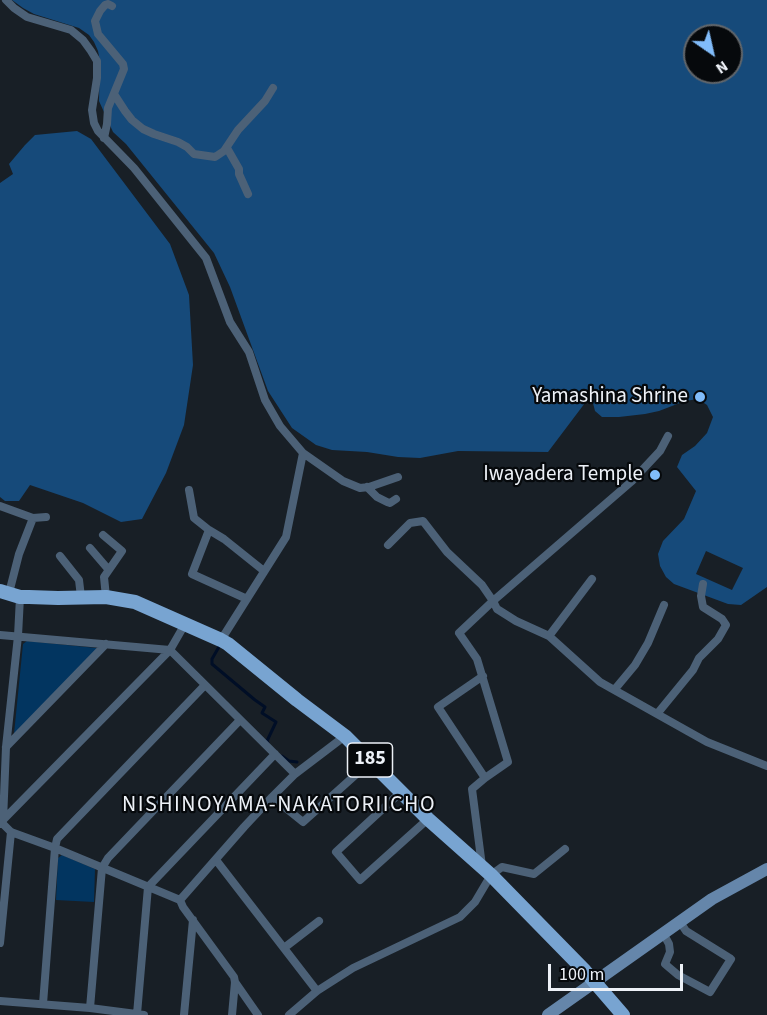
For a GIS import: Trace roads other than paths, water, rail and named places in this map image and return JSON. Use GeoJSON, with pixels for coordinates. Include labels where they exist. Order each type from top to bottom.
{"type":"FeatureCollection","features":[{"type":"Feature","properties":{"kind":"main road","name":"185"},"geometry":{"type":"LineString","coordinates":[[10,593],[44,598],[106,597],[135,602],[221,640],[345,736],[428,819],[486,871],[569,955],[623,1015]]}},
{"type":"Feature","properties":{"kind":"main road"},"geometry":{"type":"LineString","coordinates":[[548,1015],[712,899],[767,869]]}},
{"type":"Feature","properties":{"kind":"street"},"geometry":{"type":"LineString","coordinates":[[6,0],[27,17],[70,30],[83,40],[97,61],[92,110],[98,131],[134,168],[206,258],[230,322],[249,352],[265,400],[280,426],[303,453],[343,481],[360,488],[398,477]]}},
{"type":"Feature","properties":{"kind":"street"},"geometry":{"type":"LineString","coordinates":[[104,138],[108,124],[108,108],[124,69],[123,64],[99,34],[95,24],[105,5],[112,6]]}},
{"type":"Feature","properties":{"kind":"street"},"geometry":{"type":"LineString","coordinates":[[114,94],[132,120],[143,129],[178,141],[194,154],[215,157],[227,148],[238,130],[265,101],[273,88]]}},
{"type":"Feature","properties":{"kind":"street"},"geometry":{"type":"LineString","coordinates":[[227,148],[239,169],[248,194]]}},
{"type":"Feature","properties":{"kind":"street"},"geometry":{"type":"LineString","coordinates":[[289,1015],[317,990],[353,968],[460,917],[476,902],[486,871],[472,789],[508,762],[477,659],[459,633],[632,481],[660,451],[668,436]]}},
{"type":"Feature","properties":{"kind":"street"},"geometry":{"type":"LineString","coordinates":[[221,640],[285,537],[303,453]]}},
{"type":"Feature","properties":{"kind":"street"},"geometry":{"type":"LineString","coordinates":[[367,487],[377,497],[387,502],[390,503],[396,499]]}},
{"type":"Feature","properties":{"kind":"street"},"geometry":{"type":"LineString","coordinates":[[189,490],[194,518],[264,571]]}},
{"type":"Feature","properties":{"kind":"street"},"geometry":{"type":"LineString","coordinates":[[0,506],[33,518],[46,517]]}},
{"type":"Feature","properties":{"kind":"street"},"geometry":{"type":"LineString","coordinates":[[33,518],[19,554],[10,593],[18,636],[6,747],[2,823],[11,832],[180,900],[234,976],[232,1015]]}},
{"type":"Feature","properties":{"kind":"street"},"geometry":{"type":"LineString","coordinates":[[388,545],[410,523],[423,521],[447,552],[482,585],[496,609],[549,636],[600,682],[707,742],[767,766]]}},
{"type":"Feature","properties":{"kind":"street"},"geometry":{"type":"LineString","coordinates":[[209,530],[192,574],[247,600]]}},
{"type":"Feature","properties":{"kind":"street"},"geometry":{"type":"LineString","coordinates":[[103,535],[122,551],[104,577],[106,597]]}},
{"type":"Feature","properties":{"kind":"street"},"geometry":{"type":"LineString","coordinates":[[90,548],[108,569]]}},
{"type":"Feature","properties":{"kind":"street"},"geometry":{"type":"LineString","coordinates":[[60,556],[79,580],[81,597]]}},
{"type":"Feature","properties":{"kind":"street"},"geometry":{"type":"LineString","coordinates":[[549,636],[592,579]]}},
{"type":"Feature","properties":{"kind":"street"},"geometry":{"type":"LineString","coordinates":[[657,714],[726,625],[722,619],[703,607],[701,597],[703,584]]}},
{"type":"Feature","properties":{"kind":"street"},"geometry":{"type":"LineString","coordinates":[[615,689],[635,665],[648,643],[664,605]]}},
{"type":"Feature","properties":{"kind":"street"},"geometry":{"type":"LineString","coordinates":[[2,823],[170,650],[184,624]]}},
{"type":"Feature","properties":{"kind":"street"},"geometry":{"type":"LineString","coordinates":[[0,635],[170,650],[295,774]]}},
{"type":"Feature","properties":{"kind":"street"},"geometry":{"type":"LineString","coordinates":[[6,747],[106,644]]}},
{"type":"Feature","properties":{"kind":"street"},"geometry":{"type":"LineString","coordinates":[[483,676],[438,707],[485,778]]}},
{"type":"Feature","properties":{"kind":"street"},"geometry":{"type":"LineString","coordinates":[[43,1004],[57,839],[204,685]]}},
{"type":"Feature","properties":{"kind":"street"},"geometry":{"type":"LineString","coordinates":[[90,1008],[102,868],[108,858],[240,720]]}},
{"type":"Feature","properties":{"kind":"street"},"geometry":{"type":"LineString","coordinates":[[180,900],[295,774],[345,736]]}},
{"type":"Feature","properties":{"kind":"street"},"geometry":{"type":"LineString","coordinates":[[0,1001],[141,1014],[148,887],[275,754]]}},
{"type":"Feature","properties":{"kind":"street"},"geometry":{"type":"LineString","coordinates":[[272,797],[303,822],[371,761]]}},
{"type":"Feature","properties":{"kind":"street"},"geometry":{"type":"LineString","coordinates":[[401,792],[336,852],[360,880],[428,819]]}},
{"type":"Feature","properties":{"kind":"street"},"geometry":{"type":"LineString","coordinates":[[0,942],[4,869],[11,832]]}},
{"type":"Feature","properties":{"kind":"street"},"geometry":{"type":"LineString","coordinates":[[486,871],[502,867],[534,874],[565,849]]}},
{"type":"Feature","properties":{"kind":"street"},"geometry":{"type":"LineString","coordinates":[[216,860],[317,990]]}},
{"type":"Feature","properties":{"kind":"street"},"geometry":{"type":"LineString","coordinates":[[184,1015],[193,920]]}},
{"type":"Feature","properties":{"kind":"street"},"geometry":{"type":"LineString","coordinates":[[284,948],[319,921]]}},
{"type":"Feature","properties":{"kind":"street"},"geometry":{"type":"LineString","coordinates":[[663,933],[669,944],[670,952],[665,964],[678,975],[711,992],[731,959],[686,931],[680,922]]}},
{"type":"Feature","properties":{"kind":"street"},"geometry":{"type":"LineString","coordinates":[[235,982],[258,1015]]}},
{"type":"Feature","properties":{"kind":"waterway"},"geometry":{"type":"LineString","coordinates":[[220,645],[212,659],[212,664],[265,707],[262,713],[276,722],[268,743]]}},
{"type":"Feature","properties":{"kind":"waterway"},"geometry":{"type":"LineString","coordinates":[[282,756],[289,761],[297,762]]}},
{"type":"Feature","properties":{"kind":"place","name":"Yamashina Shrine"},"geometry":{"type":"Point","coordinates":[700,397]}},
{"type":"Feature","properties":{"kind":"place","name":"Iwayadera Temple"},"geometry":{"type":"Point","coordinates":[655,475]}},
{"type":"Feature","properties":{"kind":"district","name":"NISHINOYAMA-NAKATORIICHO"},"geometry":{"type":"Point","coordinates":[279,806]}}]}
